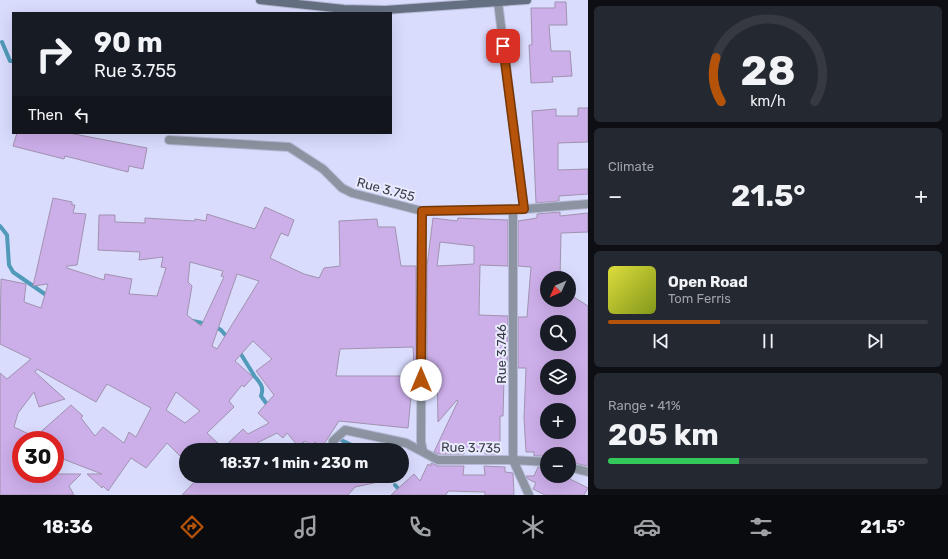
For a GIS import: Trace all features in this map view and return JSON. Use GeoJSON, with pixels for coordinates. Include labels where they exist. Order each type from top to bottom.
{"type":"FeatureCollection","features":[{"type":"Feature","properties":{"kind":"street"},"geometry":{"type":"LineString","coordinates":[[260,0],[344,9],[385,10],[527,0]]}},
{"type":"Feature","properties":{"kind":"street"},"geometry":{"type":"LineString","coordinates":[[498,2],[524,209]]}},
{"type":"Feature","properties":{"kind":"street","name":"Rue 3.755"},"geometry":{"type":"LineString","coordinates":[[169,140],[289,147],[323,169],[342,188],[352,193],[422,211],[513,210],[588,204]]}},
{"type":"Feature","properties":{"kind":"street","name":"Rue 3.746"},"geometry":{"type":"LineString","coordinates":[[513,210],[513,460],[529,495]]}},
{"type":"Feature","properties":{"kind":"street"},"geometry":{"type":"LineString","coordinates":[[422,211],[421,442],[423,451]]}},
{"type":"Feature","properties":{"kind":"street","name":"Rue 3.735"},"geometry":{"type":"LineString","coordinates":[[333,441],[345,430],[406,443],[438,460],[540,462]]}},
{"type":"Feature","properties":{"kind":"street"},"geometry":{"type":"LineString","coordinates":[[576,469],[588,472]]}},
{"type":"Feature","properties":{"kind":"building"},"geometry":{"type":"Polygon","coordinates":[[[555,2],[566,2],[567,25],[549,25],[551,51],[570,51],[572,76],[552,77],[553,82],[531,83],[529,45],[532,45],[531,8],[555,8],[555,2]]]}},
{"type":"Feature","properties":{"kind":"building"},"geometry":{"type":"Polygon","coordinates":[[[578,108],[588,108],[588,142],[558,143],[558,170],[588,169],[588,194],[559,196],[559,201],[536,203],[532,111],[556,109],[556,116],[578,116],[578,108]]]}},
{"type":"Feature","properties":{"kind":"building"},"geometry":{"type":"Polygon","coordinates":[[[17,134],[74,134],[147,148],[143,169],[129,166],[128,172],[65,156],[64,159],[13,146],[17,134]]]}},
{"type":"Feature","properties":{"kind":"building"},"geometry":{"type":"Polygon","coordinates":[[[53,198],[72,202],[72,205],[75,205],[73,213],[86,214],[77,265],[67,266],[67,268],[104,280],[105,274],[132,279],[129,294],[157,296],[166,268],[161,267],[163,257],[139,260],[140,252],[98,250],[99,215],[115,215],[115,222],[145,223],[145,218],[195,221],[195,219],[206,221],[207,214],[255,229],[265,207],[294,220],[288,236],[281,233],[270,258],[304,274],[319,278],[324,268],[340,266],[339,221],[377,219],[378,227],[395,227],[401,266],[416,266],[416,365],[414,365],[413,347],[340,349],[336,376],[416,376],[416,397],[411,397],[408,428],[339,421],[325,443],[308,443],[305,441],[302,443],[295,443],[287,433],[283,438],[277,433],[257,443],[228,443],[243,429],[248,434],[269,423],[258,413],[274,395],[256,371],[272,359],[253,341],[235,361],[253,377],[244,387],[242,385],[229,401],[234,407],[207,433],[218,443],[179,443],[179,455],[167,443],[146,468],[131,458],[108,491],[103,486],[102,488],[87,474],[102,474],[64,459],[64,431],[42,431],[71,405],[83,416],[81,418],[95,436],[103,427],[124,443],[129,432],[136,437],[151,408],[107,384],[96,402],[37,369],[35,372],[65,399],[39,407],[34,392],[18,413],[14,427],[22,431],[12,431],[12,483],[64,483],[64,474],[81,474],[69,486],[74,495],[0,495],[0,373],[7,379],[31,359],[0,344],[1,279],[26,284],[24,302],[41,308],[48,284],[33,286],[53,198]],[[190,262],[188,282],[192,286],[187,315],[201,326],[224,277],[221,276],[223,271],[190,262]],[[237,274],[212,346],[217,349],[259,281],[237,274]],[[176,392],[166,410],[185,423],[200,411],[176,392]]]}},
{"type":"Feature","properties":{"kind":"building"},"geometry":{"type":"Polygon","coordinates":[[[560,212],[560,216],[588,213],[588,232],[561,233],[560,271],[540,271],[540,307],[576,307],[576,298],[588,306],[588,466],[576,463],[576,447],[540,447],[540,456],[534,456],[534,452],[526,452],[524,418],[526,368],[518,368],[518,317],[527,317],[531,267],[518,266],[518,221],[537,218],[537,214],[560,212]]]}},
{"type":"Feature","properties":{"kind":"building"},"geometry":{"type":"Polygon","coordinates":[[[433,218],[457,221],[458,218],[508,220],[508,266],[480,265],[479,315],[508,316],[508,368],[506,379],[504,379],[503,416],[500,416],[500,448],[497,448],[497,454],[485,454],[485,450],[464,450],[464,454],[439,454],[434,452],[458,401],[457,400],[438,422],[437,365],[427,365],[427,266],[433,218]],[[440,242],[437,266],[474,264],[474,246],[440,242]]]}},
{"type":"Feature","properties":{"kind":"building"},"geometry":{"type":"Polygon","coordinates":[[[431,463],[438,466],[464,466],[463,475],[485,475],[484,466],[505,467],[505,472],[513,473],[514,495],[485,495],[485,492],[448,491],[446,495],[391,495],[404,483],[409,483],[409,479],[414,474],[420,481],[428,464],[431,466],[431,463]]]}},
{"type":"Feature","properties":{"kind":"building"},"geometry":{"type":"Polygon","coordinates":[[[538,467],[540,467],[540,483],[576,482],[588,488],[584,495],[545,495],[533,489],[536,483],[528,479],[526,476],[534,476],[538,467]]]}},
{"type":"Feature","properties":{"kind":"building"},"geometry":{"type":"Polygon","coordinates":[[[193,483],[373,483],[355,487],[348,495],[182,495],[193,483]]]}},
{"type":"Feature","properties":{"kind":"waterway"},"geometry":{"type":"LineString","coordinates":[[2,42],[10,61],[12,61]]}},
{"type":"Feature","properties":{"kind":"waterway"},"geometry":{"type":"LineString","coordinates":[[0,226],[7,235],[9,265],[13,272],[49,297]]}},
{"type":"Feature","properties":{"kind":"waterway"},"geometry":{"type":"LineString","coordinates":[[193,321],[207,324]]}},
{"type":"Feature","properties":{"kind":"waterway"},"geometry":{"type":"LineString","coordinates":[[214,326],[221,330],[228,338]]}},
{"type":"Feature","properties":{"kind":"waterway"},"geometry":{"type":"LineString","coordinates":[[239,351],[255,377]]}},
{"type":"Feature","properties":{"kind":"waterway"},"geometry":{"type":"LineString","coordinates":[[256,378],[262,386],[261,396],[269,407]]}},
{"type":"Feature","properties":{"kind":"waterway"},"geometry":{"type":"LineString","coordinates":[[331,443],[339,439],[347,443]]}},
{"type":"Feature","properties":{"kind":"waterway"},"geometry":{"type":"LineString","coordinates":[[395,485],[404,495]]}},
{"type":"Feature","properties":{"kind":"route"},"geometry":{"type":"LineString","coordinates":[[421,380],[422,211],[524,209],[503,46]]}}]}
